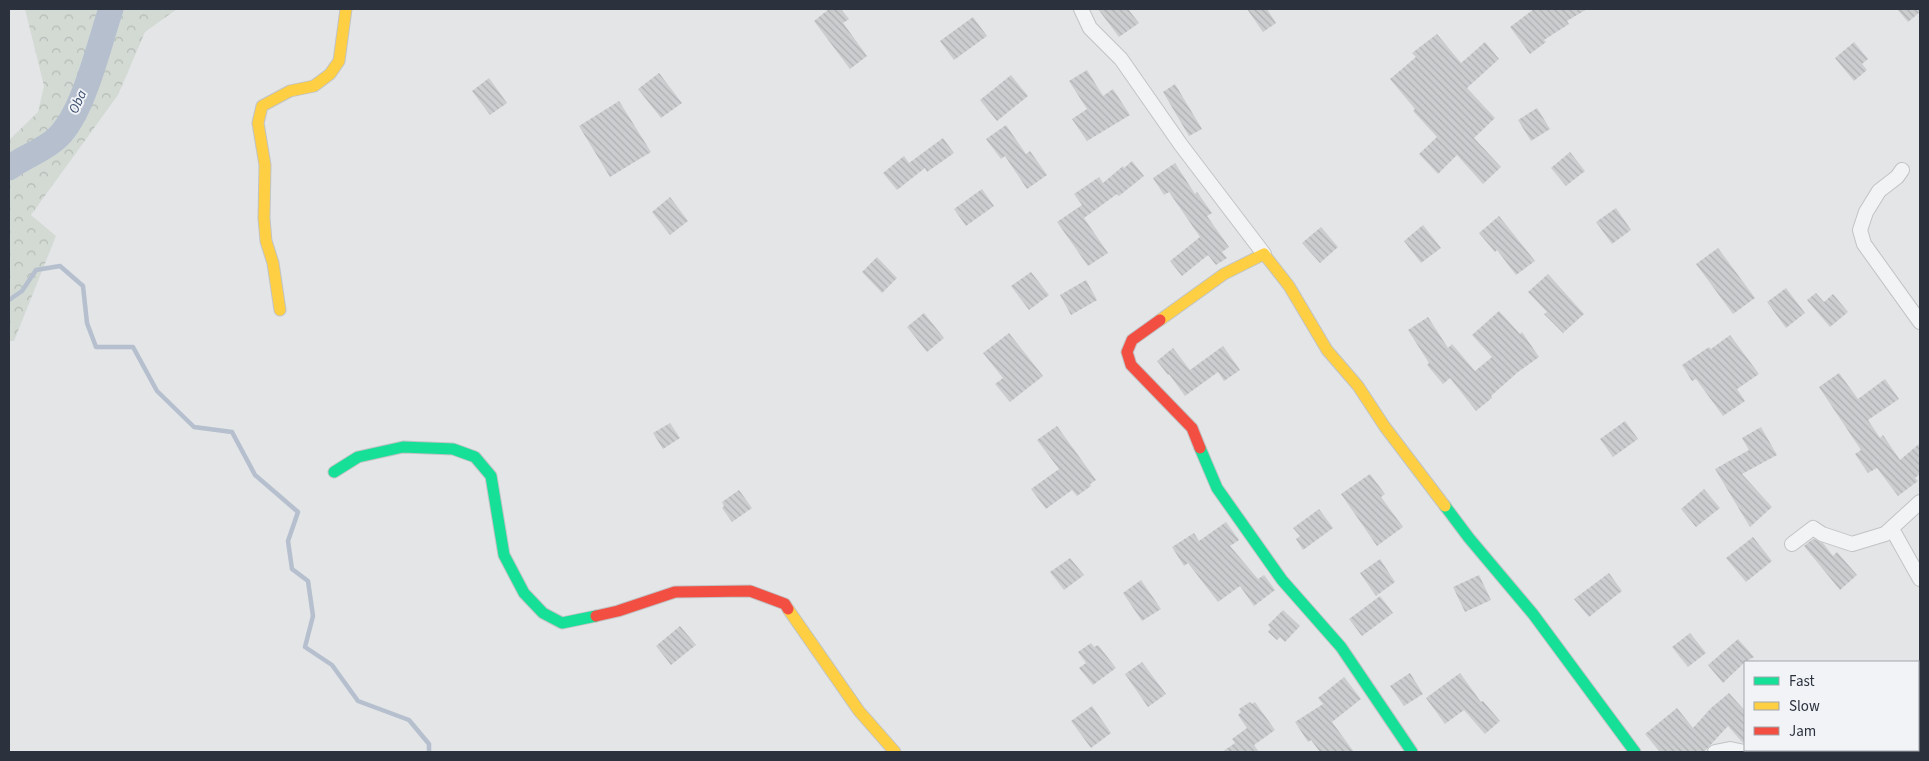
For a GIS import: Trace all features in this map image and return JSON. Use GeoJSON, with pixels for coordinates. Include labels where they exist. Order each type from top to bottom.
{"type":"FeatureCollection","features":[{"type":"Feature","properties":{"kind":"street"},"geometry":{"type":"LineString","coordinates":[[280,310],[273,263],[266,241],[264,218],[265,165],[258,124],[262,106],[290,92],[314,86],[330,74],[339,60],[346,9]]}},
{"type":"Feature","properties":{"kind":"street"},"geometry":{"type":"LineString","coordinates":[[1081,9],[1090,28],[1120,59],[1181,145],[1290,286],[1327,350],[1358,386],[1385,427],[1469,538],[1562,652],[1635,752]]}},
{"type":"Feature","properties":{"kind":"street"},"geometry":{"type":"LineString","coordinates":[[1902,170],[1897,177],[1879,191],[1866,212],[1860,230],[1864,244],[1920,322]]}},
{"type":"Feature","properties":{"kind":"street"},"geometry":{"type":"LineString","coordinates":[[1264,254],[1224,274],[1205,287],[1132,340],[1127,352],[1131,365],[1192,428],[1217,488],[1282,580],[1341,647],[1412,752]]}},
{"type":"Feature","properties":{"kind":"street"},"geometry":{"type":"LineString","coordinates":[[334,472],[358,457],[402,447],[453,449],[475,457],[491,476],[504,555],[524,592],[543,613],[562,623],[618,611],[674,592],[750,591],[786,604],[813,647],[859,711],[895,752]]}},
{"type":"Feature","properties":{"kind":"street"},"geometry":{"type":"LineString","coordinates":[[1792,544],[1813,528],[1822,534],[1852,544],[1885,534],[1920,502]]}},
{"type":"Feature","properties":{"kind":"street"},"geometry":{"type":"LineString","coordinates":[[1892,529],[1920,579]]}},
{"type":"Feature","properties":{"kind":"street"},"geometry":{"type":"LineString","coordinates":[[1715,752],[1730,749],[1745,752]]}},
{"type":"Feature","properties":{"kind":"green space"},"geometry":{"type":"Polygon","coordinates":[[[25,9],[177,9],[145,32],[118,95],[31,215],[56,236],[14,341],[9,341],[9,140],[38,112],[44,86],[25,9]]]}},
{"type":"Feature","properties":{"kind":"building"},"geometry":{"type":"Polygon","coordinates":[[[829,9],[841,9],[849,19],[843,23],[867,56],[850,69],[814,21],[829,9]]]}},
{"type":"Feature","properties":{"kind":"building"},"geometry":{"type":"Polygon","coordinates":[[[1098,9],[1128,9],[1139,23],[1119,37],[1098,9]]]}},
{"type":"Feature","properties":{"kind":"building"},"geometry":{"type":"Polygon","coordinates":[[[1247,9],[1267,9],[1276,23],[1263,32],[1247,9]]]}},
{"type":"Feature","properties":{"kind":"building"},"geometry":{"type":"Polygon","coordinates":[[[1534,9],[1587,9],[1567,21],[1569,24],[1544,40],[1546,42],[1530,54],[1510,27],[1534,9]]]}},
{"type":"Feature","properties":{"kind":"building"},"geometry":{"type":"Polygon","coordinates":[[[1897,9],[1920,9],[1920,12],[1908,22],[1897,9]]]}},
{"type":"Feature","properties":{"kind":"building"},"geometry":{"type":"Polygon","coordinates":[[[973,17],[987,36],[954,60],[940,41],[973,17]]]}},
{"type":"Feature","properties":{"kind":"building"},"geometry":{"type":"Polygon","coordinates":[[[1437,34],[1461,63],[1485,42],[1499,59],[1467,88],[1495,118],[1474,138],[1501,167],[1483,184],[1457,155],[1438,174],[1419,154],[1437,137],[1413,111],[1415,109],[1390,79],[1416,57],[1412,53],[1437,34]]]}},
{"type":"Feature","properties":{"kind":"building"},"geometry":{"type":"Polygon","coordinates":[[[1854,42],[1868,59],[1862,64],[1867,70],[1854,81],[1835,58],[1854,42]]]}},
{"type":"Feature","properties":{"kind":"building"},"geometry":{"type":"Polygon","coordinates":[[[1087,70],[1103,96],[1113,89],[1130,115],[1087,141],[1072,119],[1087,109],[1069,81],[1087,70]]]}},
{"type":"Feature","properties":{"kind":"building"},"geometry":{"type":"Polygon","coordinates":[[[659,73],[682,103],[661,118],[638,89],[659,73]]]}},
{"type":"Feature","properties":{"kind":"building"},"geometry":{"type":"Polygon","coordinates":[[[1011,75],[1028,96],[997,121],[980,100],[1011,75]]]}},
{"type":"Feature","properties":{"kind":"building"},"geometry":{"type":"Polygon","coordinates":[[[489,78],[507,103],[490,115],[472,91],[489,78]]]}},
{"type":"Feature","properties":{"kind":"building"},"geometry":{"type":"Polygon","coordinates":[[[1175,84],[1202,129],[1189,136],[1163,92],[1175,84]]]}},
{"type":"Feature","properties":{"kind":"building"},"geometry":{"type":"Polygon","coordinates":[[[619,101],[651,152],[610,177],[579,126],[619,101]]]}},
{"type":"Feature","properties":{"kind":"building"},"geometry":{"type":"Polygon","coordinates":[[[1537,108],[1550,129],[1531,141],[1518,120],[1537,108]]]}},
{"type":"Feature","properties":{"kind":"building"},"geometry":{"type":"Polygon","coordinates":[[[1006,125],[1026,154],[1030,151],[1047,175],[1027,189],[1005,156],[1001,159],[986,139],[1006,125]]]}},
{"type":"Feature","properties":{"kind":"building"},"geometry":{"type":"Polygon","coordinates":[[[943,138],[954,153],[927,172],[925,168],[897,190],[883,173],[904,156],[909,163],[943,138]]]}},
{"type":"Feature","properties":{"kind":"building"},"geometry":{"type":"Polygon","coordinates":[[[1570,152],[1585,171],[1566,186],[1551,168],[1570,152]]]}},
{"type":"Feature","properties":{"kind":"building"},"geometry":{"type":"Polygon","coordinates":[[[1132,161],[1144,176],[1119,196],[1117,194],[1084,218],[1108,253],[1088,266],[1057,222],[1082,205],[1074,194],[1099,177],[1103,183],[1132,161]]]}},
{"type":"Feature","properties":{"kind":"building"},"geometry":{"type":"Polygon","coordinates":[[[1175,163],[1195,194],[1197,192],[1212,213],[1207,216],[1229,247],[1222,252],[1227,258],[1216,265],[1208,255],[1182,276],[1170,261],[1200,237],[1169,192],[1164,195],[1153,178],[1175,163]]]}},
{"type":"Feature","properties":{"kind":"building"},"geometry":{"type":"Polygon","coordinates":[[[982,189],[994,206],[966,226],[954,209],[982,189]]]}},
{"type":"Feature","properties":{"kind":"building"},"geometry":{"type":"Polygon","coordinates":[[[670,197],[688,221],[670,235],[652,212],[670,197]]]}},
{"type":"Feature","properties":{"kind":"building"},"geometry":{"type":"Polygon","coordinates":[[[1616,208],[1631,230],[1612,244],[1596,222],[1616,208]]]}},
{"type":"Feature","properties":{"kind":"building"},"geometry":{"type":"Polygon","coordinates":[[[1499,216],[1535,261],[1516,275],[1497,250],[1495,252],[1479,233],[1499,216]]]}},
{"type":"Feature","properties":{"kind":"building"},"geometry":{"type":"Polygon","coordinates":[[[1423,225],[1441,248],[1421,263],[1404,241],[1423,225]]]}},
{"type":"Feature","properties":{"kind":"building"},"geometry":{"type":"Polygon","coordinates":[[[1321,227],[1338,247],[1320,263],[1302,243],[1321,227]]]}},
{"type":"Feature","properties":{"kind":"building"},"geometry":{"type":"Polygon","coordinates":[[[1718,248],[1755,298],[1733,314],[1696,264],[1718,248]]]}},
{"type":"Feature","properties":{"kind":"building"},"geometry":{"type":"Polygon","coordinates":[[[877,257],[897,278],[882,293],[862,272],[877,257]]]}},
{"type":"Feature","properties":{"kind":"building"},"geometry":{"type":"Polygon","coordinates":[[[1031,272],[1049,295],[1029,310],[1011,286],[1031,272]]]}},
{"type":"Feature","properties":{"kind":"building"},"geometry":{"type":"Polygon","coordinates":[[[1548,274],[1584,314],[1563,333],[1544,314],[1547,312],[1528,292],[1548,274]]]}},
{"type":"Feature","properties":{"kind":"building"},"geometry":{"type":"Polygon","coordinates":[[[1086,280],[1097,300],[1071,315],[1060,295],[1086,280]]]}},
{"type":"Feature","properties":{"kind":"building"},"geometry":{"type":"Polygon","coordinates":[[[1786,288],[1805,313],[1786,328],[1767,302],[1786,288]]]}},
{"type":"Feature","properties":{"kind":"building"},"geometry":{"type":"Polygon","coordinates":[[[1816,293],[1824,302],[1833,294],[1848,312],[1830,327],[1807,300],[1816,293]]]}},
{"type":"Feature","properties":{"kind":"building"},"geometry":{"type":"Polygon","coordinates":[[[1499,311],[1520,334],[1522,332],[1539,357],[1518,372],[1476,411],[1450,378],[1443,384],[1427,365],[1429,363],[1408,330],[1428,317],[1448,348],[1452,344],[1475,371],[1492,357],[1472,335],[1499,311]]]}},
{"type":"Feature","properties":{"kind":"building"},"geometry":{"type":"Polygon","coordinates":[[[924,313],[944,338],[927,352],[907,327],[924,313]]]}},
{"type":"Feature","properties":{"kind":"building"},"geometry":{"type":"Polygon","coordinates":[[[1009,333],[1043,376],[1010,402],[995,384],[1003,378],[983,353],[1009,333]]]}},
{"type":"Feature","properties":{"kind":"building"},"geometry":{"type":"Polygon","coordinates":[[[1730,335],[1759,374],[1737,389],[1745,401],[1723,416],[1696,379],[1692,381],[1682,365],[1709,347],[1711,349],[1730,335]]]}},
{"type":"Feature","properties":{"kind":"building"},"geometry":{"type":"Polygon","coordinates":[[[1223,346],[1240,370],[1224,381],[1218,372],[1185,396],[1157,361],[1173,348],[1190,370],[1223,346]]]}},
{"type":"Feature","properties":{"kind":"building"},"geometry":{"type":"Polygon","coordinates":[[[1839,373],[1858,399],[1885,379],[1899,399],[1868,420],[1880,438],[1883,435],[1900,460],[1920,443],[1920,474],[1915,478],[1918,481],[1898,496],[1877,468],[1868,473],[1855,454],[1861,450],[1819,387],[1839,373]]]}},
{"type":"Feature","properties":{"kind":"building"},"geometry":{"type":"Polygon","coordinates":[[[1625,421],[1638,439],[1613,457],[1600,439],[1625,421]]]}},
{"type":"Feature","properties":{"kind":"building"},"geometry":{"type":"Polygon","coordinates":[[[670,423],[680,438],[663,449],[653,433],[670,423]]]}},
{"type":"Feature","properties":{"kind":"building"},"geometry":{"type":"Polygon","coordinates":[[[1057,426],[1096,480],[1077,496],[1072,490],[1046,509],[1031,489],[1059,469],[1037,440],[1057,426]]]}},
{"type":"Feature","properties":{"kind":"building"},"geometry":{"type":"Polygon","coordinates":[[[1761,427],[1777,455],[1742,474],[1772,507],[1750,527],[1715,469],[1749,450],[1742,438],[1761,427]]]}},
{"type":"Feature","properties":{"kind":"building"},"geometry":{"type":"Polygon","coordinates":[[[1370,474],[1385,494],[1381,497],[1403,527],[1377,546],[1341,494],[1370,474]]]}},
{"type":"Feature","properties":{"kind":"building"},"geometry":{"type":"Polygon","coordinates":[[[1704,489],[1720,508],[1696,527],[1681,509],[1704,489]]]}},
{"type":"Feature","properties":{"kind":"building"},"geometry":{"type":"Polygon","coordinates":[[[739,490],[752,508],[732,522],[722,508],[724,506],[722,502],[739,490]]]}},
{"type":"Feature","properties":{"kind":"building"},"geometry":{"type":"Polygon","coordinates":[[[1319,509],[1333,528],[1303,550],[1296,539],[1300,536],[1293,528],[1319,509]]]}},
{"type":"Feature","properties":{"kind":"building"},"geometry":{"type":"Polygon","coordinates":[[[1226,522],[1239,540],[1230,546],[1258,579],[1264,575],[1275,590],[1254,606],[1240,586],[1218,602],[1188,563],[1184,566],[1172,547],[1194,533],[1199,541],[1226,522]]]}},
{"type":"Feature","properties":{"kind":"building"},"geometry":{"type":"Polygon","coordinates":[[[1753,537],[1772,561],[1746,582],[1726,558],[1753,537]]]}},
{"type":"Feature","properties":{"kind":"building"},"geometry":{"type":"Polygon","coordinates":[[[1813,539],[1823,543],[1833,556],[1837,552],[1857,575],[1840,590],[1804,546],[1813,539]]]}},
{"type":"Feature","properties":{"kind":"building"},"geometry":{"type":"Polygon","coordinates":[[[1070,558],[1084,575],[1064,590],[1050,572],[1070,558]]]}},
{"type":"Feature","properties":{"kind":"building"},"geometry":{"type":"Polygon","coordinates":[[[1380,559],[1395,582],[1376,596],[1360,573],[1380,559]]]}},
{"type":"Feature","properties":{"kind":"building"},"geometry":{"type":"Polygon","coordinates":[[[1609,573],[1622,591],[1589,617],[1574,599],[1609,573]]]}},
{"type":"Feature","properties":{"kind":"building"},"geometry":{"type":"Polygon","coordinates":[[[1479,575],[1491,600],[1465,612],[1453,587],[1479,575]]]}},
{"type":"Feature","properties":{"kind":"building"},"geometry":{"type":"Polygon","coordinates":[[[1141,580],[1161,609],[1142,621],[1123,593],[1141,580]]]}},
{"type":"Feature","properties":{"kind":"building"},"geometry":{"type":"Polygon","coordinates":[[[1380,596],[1393,613],[1362,636],[1349,619],[1380,596]]]}},
{"type":"Feature","properties":{"kind":"building"},"geometry":{"type":"Polygon","coordinates":[[[1283,610],[1300,626],[1285,642],[1280,637],[1277,640],[1268,632],[1271,628],[1268,625],[1283,610]]]}},
{"type":"Feature","properties":{"kind":"building"},"geometry":{"type":"Polygon","coordinates":[[[680,626],[696,645],[671,665],[656,646],[680,626]]]}},
{"type":"Feature","properties":{"kind":"building"},"geometry":{"type":"Polygon","coordinates":[[[1690,633],[1706,653],[1688,667],[1672,647],[1690,633]]]}},
{"type":"Feature","properties":{"kind":"building"},"geometry":{"type":"Polygon","coordinates":[[[1738,639],[1754,657],[1744,661],[1723,683],[1708,665],[1738,639]]]}},
{"type":"Feature","properties":{"kind":"building"},"geometry":{"type":"Polygon","coordinates":[[[1091,643],[1094,647],[1098,645],[1116,668],[1093,685],[1079,668],[1086,663],[1078,652],[1091,643]]]}},
{"type":"Feature","properties":{"kind":"building"},"geometry":{"type":"Polygon","coordinates":[[[1142,662],[1166,694],[1148,707],[1125,674],[1142,662]]]}},
{"type":"Feature","properties":{"kind":"building"},"geometry":{"type":"Polygon","coordinates":[[[1410,673],[1423,694],[1404,706],[1390,686],[1410,673]]]}},
{"type":"Feature","properties":{"kind":"building"},"geometry":{"type":"Polygon","coordinates":[[[1460,673],[1481,702],[1483,701],[1500,721],[1485,734],[1464,710],[1445,724],[1426,698],[1460,673]]]}},
{"type":"Feature","properties":{"kind":"building"},"geometry":{"type":"Polygon","coordinates":[[[1344,677],[1361,699],[1332,722],[1354,752],[1320,752],[1311,740],[1308,742],[1295,722],[1323,704],[1318,698],[1344,677]]]}},
{"type":"Feature","properties":{"kind":"building"},"geometry":{"type":"Polygon","coordinates":[[[1729,693],[1744,710],[1744,743],[1728,726],[1704,752],[1660,752],[1645,734],[1677,708],[1693,728],[1711,708],[1729,693]]]}},
{"type":"Feature","properties":{"kind":"building"},"geometry":{"type":"Polygon","coordinates":[[[1250,702],[1252,704],[1255,702],[1275,730],[1254,745],[1259,752],[1222,752],[1235,743],[1232,739],[1247,728],[1238,715],[1241,712],[1239,709],[1250,702]]]}},
{"type":"Feature","properties":{"kind":"building"},"geometry":{"type":"Polygon","coordinates":[[[1092,706],[1111,733],[1091,748],[1071,721],[1092,706]]]}},
{"type":"Feature","properties":{"kind":"waterway","name":"Oba"},"geometry":{"type":"LineString","coordinates":[[9,168],[52,142],[67,126],[76,111],[90,77],[111,9]]}},
{"type":"Feature","properties":{"kind":"waterway"},"geometry":{"type":"LineString","coordinates":[[9,300],[22,291],[36,270],[60,266],[83,286],[87,323],[96,347],[133,347],[157,391],[194,427],[232,432],[255,475],[298,512],[288,541],[292,569],[308,581],[313,616],[305,647],[332,665],[358,701],[409,720],[429,744],[429,752]]}},
{"type":"Feature","properties":{"kind":"traffic: fast"},"geometry":{"type":"LineString","coordinates":[[334,472],[358,457],[403,447],[453,449],[475,457],[491,476],[504,555],[524,593],[543,613],[562,623],[596,616]]}},
{"type":"Feature","properties":{"kind":"traffic: fast"},"geometry":{"type":"LineString","coordinates":[[1200,448],[1217,488],[1282,580],[1341,647],[1412,752]]}},
{"type":"Feature","properties":{"kind":"traffic: fast"},"geometry":{"type":"LineString","coordinates":[[1445,506],[1469,538],[1533,614],[1635,752]]}},
{"type":"Feature","properties":{"kind":"traffic: slow"},"geometry":{"type":"LineString","coordinates":[[280,310],[273,263],[266,241],[264,218],[265,165],[258,123],[262,106],[290,91],[314,86],[330,74],[339,61],[346,9]]}},
{"type":"Feature","properties":{"kind":"traffic: slow"},"geometry":{"type":"LineString","coordinates":[[1160,320],[1224,274],[1264,254],[1289,286],[1327,350],[1358,386],[1385,427],[1445,506]]}},
{"type":"Feature","properties":{"kind":"traffic: slow"},"geometry":{"type":"LineString","coordinates":[[788,609],[859,711],[895,752]]}},
{"type":"Feature","properties":{"kind":"traffic: jam"},"geometry":{"type":"LineString","coordinates":[[1160,320],[1132,340],[1127,352],[1131,365],[1192,428],[1200,448]]}},
{"type":"Feature","properties":{"kind":"traffic: jam"},"geometry":{"type":"LineString","coordinates":[[596,616],[618,611],[675,592],[750,591],[785,604],[788,609]]}}]}
